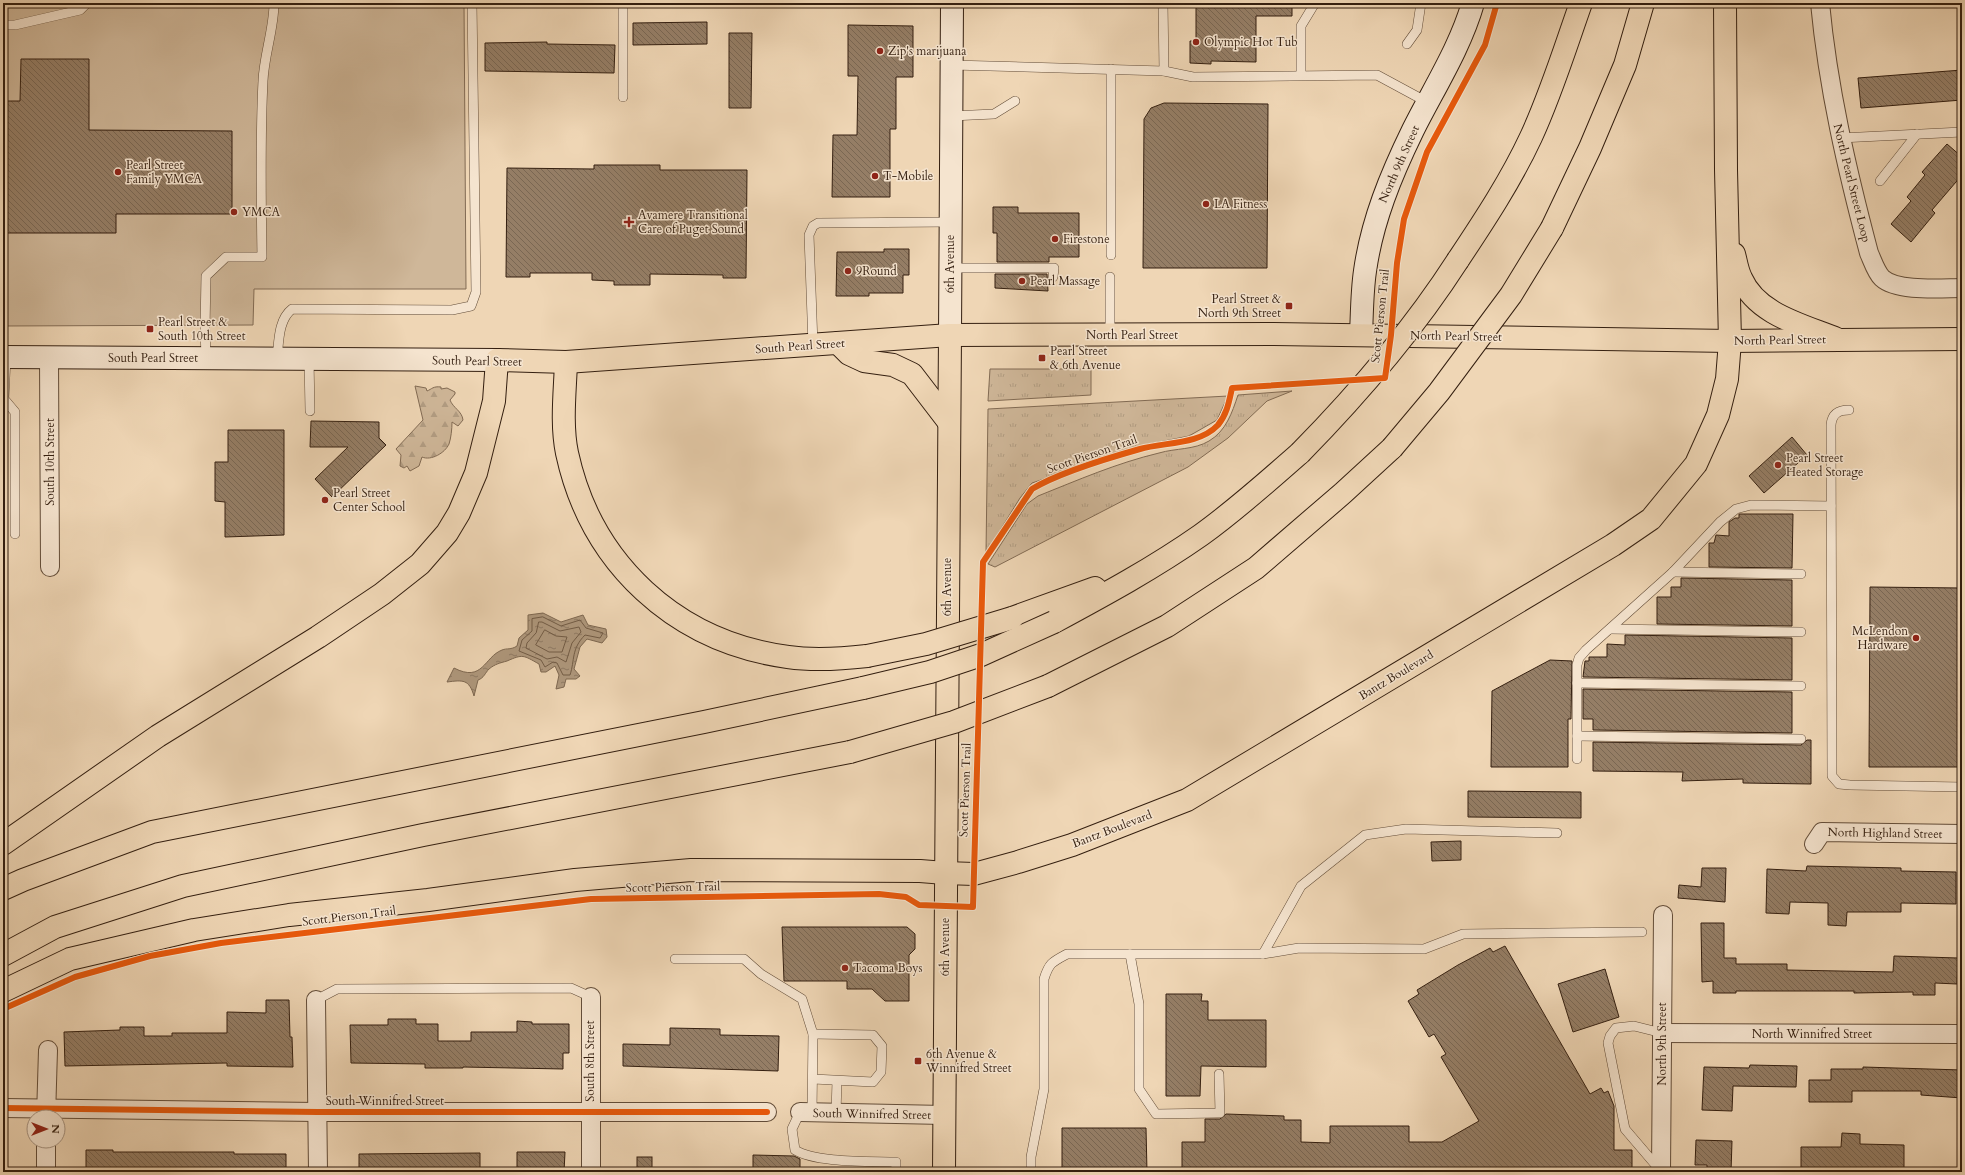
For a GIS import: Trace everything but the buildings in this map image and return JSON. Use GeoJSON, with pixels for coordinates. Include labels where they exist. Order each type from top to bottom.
{"type":"FeatureCollection","features":[{"type":"Feature","properties":{"kind":"main road"},"geometry":{"type":"LineString","coordinates":[[3,889],[23,880],[152,832],[704,722],[930,672],[981,655],[1054,622],[1156,565],[1202,534],[1300,453],[1331,421],[1396,346],[1441,287],[1509,179],[1531,137],[1550,92],[1581,3]]}},
{"type":"Feature","properties":{"kind":"main road"},"geometry":{"type":"LineString","coordinates":[[3,955],[55,927],[183,886],[431,833],[850,752],[954,722],[1048,686],[1167,626],[1256,568],[1343,493],[1392,448],[1439,392],[1511,295],[1552,228],[1590,148],[1625,66],[1643,3]]}},
{"type":"Feature","properties":{"kind":"main road"},"geometry":{"type":"LineString","coordinates":[[1726,3],[1728,230],[1741,278],[1761,305],[1782,317],[1837,339]]}},
{"type":"Feature","properties":{"kind":"main road","name":"Bantz Boulevard"},"geometry":{"type":"LineString","coordinates":[[3,991],[70,959],[194,930],[289,915],[428,900],[574,880],[691,870],[912,871],[974,874],[1072,846],[1187,800],[1613,545],[1651,519],[1696,464],[1718,415],[1727,379],[1730,341],[1728,230]]}},
{"type":"Feature","properties":{"kind":"main road","name":"North Pearl Street"},"geometry":{"type":"LineString","coordinates":[[950,335],[1361,335],[1730,341],[1962,339]]}},
{"type":"Feature","properties":{"kind":"main road","name":"South Pearl Street"},"geometry":{"type":"LineString","coordinates":[[497,360],[566,362],[950,335]]}},
{"type":"Feature","properties":{"kind":"main road","name":"6th Avenue"},"geometry":{"type":"LineString","coordinates":[[944,1172],[948,421],[950,335]]}},
{"type":"Feature","properties":{"kind":"main road"},"geometry":{"type":"LineString","coordinates":[[838,343],[849,354],[864,361],[893,365],[912,374],[948,421]]}},
{"type":"Feature","properties":{"kind":"main road"},"geometry":{"type":"LineString","coordinates":[[3,844],[158,736],[318,637],[369,602],[420,564],[447,534],[455,520],[476,473],[494,401],[497,360]]}},
{"type":"Feature","properties":{"kind":"main road"},"geometry":{"type":"LineString","coordinates":[[566,362],[565,427],[567,452],[584,506],[604,544],[625,572],[645,593],[667,609],[699,628],[726,641],[758,651],[789,658],[837,659],[867,656],[926,644],[1012,618],[1156,565]]}},
{"type":"Feature","properties":{"kind":"street","name":"6th Avenue"},"geometry":{"type":"LineString","coordinates":[[950,335],[952,3]]}},
{"type":"Feature","properties":{"kind":"street","name":"North 9th Street"},"geometry":{"type":"LineString","coordinates":[[1361,335],[1365,272],[1375,222],[1391,176],[1460,37],[1473,3]]}},
{"type":"Feature","properties":{"kind":"street","name":"North Pearl Street Loop"},"geometry":{"type":"LineString","coordinates":[[1820,3],[1827,70],[1840,138],[1869,253],[1881,277],[1889,283],[1902,286],[1962,288]]}},
{"type":"Feature","properties":{"kind":"street","name":"South Pearl Street"},"geometry":{"type":"LineString","coordinates":[[4,357],[497,360]]}},
{"type":"Feature","properties":{"kind":"street","name":"South 10th Street"},"geometry":{"type":"LineString","coordinates":[[49,357],[50,567]]}},
{"type":"Feature","properties":{"kind":"street","name":"North Highland Street"},"geometry":{"type":"LineString","coordinates":[[1814,844],[1822,832],[1962,834]]}},
{"type":"Feature","properties":{"kind":"street","name":"North 9th Street"},"geometry":{"type":"LineString","coordinates":[[1661,1172],[1663,915]]}},
{"type":"Feature","properties":{"kind":"street","name":"South 8th Street"},"geometry":{"type":"LineString","coordinates":[[590,1172],[591,997]]}},
{"type":"Feature","properties":{"kind":"street"},"geometry":{"type":"LineString","coordinates":[[316,1000],[318,1172]]}},
{"type":"Feature","properties":{"kind":"street","name":"North Winnifred Street"},"geometry":{"type":"LineString","coordinates":[[1662,1034],[1962,1034]]}},
{"type":"Feature","properties":{"kind":"street"},"geometry":{"type":"LineString","coordinates":[[46,1109],[48,1050]]}},
{"type":"Feature","properties":{"kind":"street","name":"South Winnifred Street"},"geometry":{"type":"LineString","coordinates":[[3,1108],[26,1110]]}},
{"type":"Feature","properties":{"kind":"street","name":"South Winnifred Street"},"geometry":{"type":"LineString","coordinates":[[66,1112],[767,1112]]}},
{"type":"Feature","properties":{"kind":"street","name":"South Winnifred Street"},"geometry":{"type":"LineString","coordinates":[[806,1112],[944,1115]]}},
{"type":"Feature","properties":{"kind":"street"},"geometry":{"type":"LineString","coordinates":[[46,1149],[46,1172]]}},
{"type":"Feature","properties":{"kind":"lane"},"geometry":{"type":"LineString","coordinates":[[3,25],[15,25],[80,10],[87,3]]}},
{"type":"Feature","properties":{"kind":"lane"},"geometry":{"type":"LineString","coordinates":[[206,358],[206,276],[226,257],[262,257],[261,123],[263,79],[274,15],[274,3]]}},
{"type":"Feature","properties":{"kind":"lane"},"geometry":{"type":"LineString","coordinates":[[277,359],[282,321],[292,309],[452,310],[472,306],[476,292],[472,3]]}},
{"type":"Feature","properties":{"kind":"lane"},"geometry":{"type":"LineString","coordinates":[[623,3],[623,97]]}},
{"type":"Feature","properties":{"kind":"lane"},"geometry":{"type":"LineString","coordinates":[[1164,3],[1164,71]]}},
{"type":"Feature","properties":{"kind":"lane"},"geometry":{"type":"LineString","coordinates":[[1301,76],[1301,26],[1315,3]]}},
{"type":"Feature","properties":{"kind":"lane"},"geometry":{"type":"LineString","coordinates":[[1407,44],[1417,30],[1421,3]]}},
{"type":"Feature","properties":{"kind":"lane"},"geometry":{"type":"LineString","coordinates":[[952,65],[1164,71],[1193,77],[1377,76],[1427,102]]}},
{"type":"Feature","properties":{"kind":"lane"},"geometry":{"type":"LineString","coordinates":[[1111,69],[1111,255]]}},
{"type":"Feature","properties":{"kind":"lane"},"geometry":{"type":"LineString","coordinates":[[952,116],[994,114],[1015,101]]}},
{"type":"Feature","properties":{"kind":"lane"},"geometry":{"type":"LineString","coordinates":[[1840,138],[1962,132]]}},
{"type":"Feature","properties":{"kind":"lane"},"geometry":{"type":"LineString","coordinates":[[1880,181],[1917,134]]}},
{"type":"Feature","properties":{"kind":"lane"},"geometry":{"type":"LineString","coordinates":[[813,344],[808,235],[813,226],[818,223],[950,222]]}},
{"type":"Feature","properties":{"kind":"lane"},"geometry":{"type":"LineString","coordinates":[[950,268],[1054,268],[1053,277]]}},
{"type":"Feature","properties":{"kind":"lane"},"geometry":{"type":"LineString","coordinates":[[1110,277],[1110,335]]}},
{"type":"Feature","properties":{"kind":"lane"},"geometry":{"type":"LineString","coordinates":[[4,357],[4,399],[15,412],[15,534]]}},
{"type":"Feature","properties":{"kind":"lane"},"geometry":{"type":"LineString","coordinates":[[310,359],[310,411]]}},
{"type":"Feature","properties":{"kind":"lane"},"geometry":{"type":"LineString","coordinates":[[1849,410],[1839,411],[1834,415],[1832,421],[1832,776],[1839,784],[1845,785],[1962,787]]}},
{"type":"Feature","properties":{"kind":"lane"},"geometry":{"type":"LineString","coordinates":[[1577,759],[1577,683],[1579,658],[1673,572],[1720,522],[1742,507],[1751,505],[1831,506]]}},
{"type":"Feature","properties":{"kind":"lane"},"geometry":{"type":"LineString","coordinates":[[1673,572],[1801,574]]}},
{"type":"Feature","properties":{"kind":"lane"},"geometry":{"type":"LineString","coordinates":[[1610,629],[1801,632]]}},
{"type":"Feature","properties":{"kind":"lane"},"geometry":{"type":"LineString","coordinates":[[1577,683],[1801,686]]}},
{"type":"Feature","properties":{"kind":"lane"},"geometry":{"type":"LineString","coordinates":[[1577,736],[1801,739]]}},
{"type":"Feature","properties":{"kind":"lane"},"geometry":{"type":"LineString","coordinates":[[1263,954],[1301,886],[1365,835],[1406,829],[1557,833]]}},
{"type":"Feature","properties":{"kind":"lane"},"geometry":{"type":"LineString","coordinates":[[1031,1172],[1031,1157],[1044,1089],[1044,979],[1048,966],[1067,954],[1263,954],[1299,948],[1424,949],[1463,934],[1642,932]]}},
{"type":"Feature","properties":{"kind":"lane"},"geometry":{"type":"LineString","coordinates":[[1130,954],[1139,1004],[1139,1089],[1156,1114],[1220,1113],[1220,1074]]}},
{"type":"Feature","properties":{"kind":"lane"},"geometry":{"type":"LineString","coordinates":[[675,959],[744,959],[761,974],[802,999],[813,1034],[813,1079],[806,1112],[792,1129],[795,1150],[804,1155],[861,1161],[896,1162],[896,1172]]}},
{"type":"Feature","properties":{"kind":"lane"},"geometry":{"type":"LineString","coordinates":[[316,1000],[338,988],[571,988],[591,997]]}},
{"type":"Feature","properties":{"kind":"lane"},"geometry":{"type":"LineString","coordinates":[[1661,1172],[1625,1129],[1608,1043],[1610,1036],[1616,1028],[1634,1026],[1662,1034]]}},
{"type":"Feature","properties":{"kind":"lane"},"geometry":{"type":"LineString","coordinates":[[813,1034],[874,1035],[882,1046],[881,1072],[873,1082],[813,1079]]}},
{"type":"Feature","properties":{"kind":"lane"},"geometry":{"type":"LineString","coordinates":[[836,1113],[837,1081]]}},
{"type":"Feature","properties":{"kind":"green space","name":"YMCA"},"geometry":{"type":"Polygon","coordinates":[[[3,3],[464,3],[466,289],[254,289],[253,325],[3,326],[3,3]]]}},
{"type":"Feature","properties":{"kind":"green space"},"geometry":{"type":"Polygon","coordinates":[[[990,369],[1091,369],[1091,395],[988,401],[990,369]]]}},
{"type":"Feature","properties":{"kind":"green space"},"geometry":{"type":"Polygon","coordinates":[[[415,386],[426,388],[427,391],[434,387],[441,387],[441,389],[447,388],[455,392],[450,400],[461,414],[463,420],[458,426],[452,422],[450,442],[441,453],[429,458],[422,457],[419,466],[410,471],[407,466],[404,468],[400,466],[401,455],[396,449],[423,420],[415,386]]]}},
{"type":"Feature","properties":{"kind":"green space"},"geometry":{"type":"Polygon","coordinates":[[[1292,391],[1267,401],[1228,438],[1188,467],[995,567],[988,564],[1027,504],[1038,496],[1098,472],[1143,457],[1165,451],[1197,446],[1209,441],[1220,432],[1228,421],[1238,395],[1292,391]]]}},
{"type":"Feature","properties":{"kind":"green space"},"geometry":{"type":"Polygon","coordinates":[[[1228,396],[1217,420],[1189,436],[1144,445],[1032,483],[1020,498],[986,553],[988,409],[1228,396]]]}},
{"type":"Feature","properties":{"kind":"water"},"geometry":{"type":"Polygon","coordinates":[[[543,613],[561,622],[583,615],[588,625],[606,629],[607,637],[602,643],[587,639],[580,647],[574,669],[580,676],[576,679],[566,679],[564,687],[556,689],[559,675],[555,666],[546,672],[541,672],[539,664],[526,657],[520,656],[493,666],[489,669],[483,677],[478,680],[474,696],[470,686],[465,682],[447,682],[454,668],[464,672],[477,671],[496,653],[517,646],[519,638],[528,630],[528,615],[543,613]]]}},
{"type":"Feature","properties":{"kind":"cycle path","name":"Scott Pierson Trail"},"geometry":{"type":"LineString","coordinates":[[3,1009],[75,977],[150,956],[221,943],[591,899],[879,894],[906,897],[919,905],[973,907],[983,562],[1032,489],[1070,471],[1099,461],[1140,449],[1192,440],[1201,436],[1218,425],[1224,417],[1232,388],[1385,378],[1391,335],[1397,263],[1404,219],[1427,152],[1485,45],[1497,3]]}},
{"type":"Feature","properties":{"kind":"cycle path"},"geometry":{"type":"LineString","coordinates":[[3,1108],[318,1112],[767,1112]]}},
{"type":"Feature","properties":{"kind":"place","name":"Olympic Hot Tub"},"geometry":{"type":"Point","coordinates":[1196,42]}},
{"type":"Feature","properties":{"kind":"place","name":"Zip's marijuana"},"geometry":{"type":"Point","coordinates":[880,51]}},
{"type":"Feature","properties":{"kind":"place","name":"Pearl Street Family YMCA"},"geometry":{"type":"Point","coordinates":[118,172]}},
{"type":"Feature","properties":{"kind":"place","name":"T-Mobile"},"geometry":{"type":"Point","coordinates":[875,176]}},
{"type":"Feature","properties":{"kind":"place","name":"LA Fitness"},"geometry":{"type":"Point","coordinates":[1206,204]}},
{"type":"Feature","properties":{"kind":"place","name":"YMCA"},"geometry":{"type":"Point","coordinates":[234,212]}},
{"type":"Feature","properties":{"kind":"place","name":"Avamere Transitional Care of Puget Sound"},"geometry":{"type":"Point","coordinates":[629,222]}},
{"type":"Feature","properties":{"kind":"place","name":"Firestone"},"geometry":{"type":"Point","coordinates":[1055,239]}},
{"type":"Feature","properties":{"kind":"place","name":"9Round"},"geometry":{"type":"Point","coordinates":[848,271]}},
{"type":"Feature","properties":{"kind":"place","name":"Pearl Massage"},"geometry":{"type":"Point","coordinates":[1022,281]}},
{"type":"Feature","properties":{"kind":"place","name":"Pearl Street & North 9th Street"},"geometry":{"type":"Point","coordinates":[1289,306]}},
{"type":"Feature","properties":{"kind":"place","name":"Pearl Street & South 10th Street"},"geometry":{"type":"Point","coordinates":[150,329]}},
{"type":"Feature","properties":{"kind":"place","name":"Pearl Street & 6th Avenue"},"geometry":{"type":"Point","coordinates":[1042,358]}},
{"type":"Feature","properties":{"kind":"place","name":"Pearl Street Heated Storage"},"geometry":{"type":"Point","coordinates":[1778,465]}},
{"type":"Feature","properties":{"kind":"place","name":"Pearl Street Center School"},"geometry":{"type":"Point","coordinates":[325,500]}},
{"type":"Feature","properties":{"kind":"place","name":"McLendon Hardware"},"geometry":{"type":"Point","coordinates":[1916,638]}},
{"type":"Feature","properties":{"kind":"place","name":"Tacoma Boys"},"geometry":{"type":"Point","coordinates":[845,968]}},
{"type":"Feature","properties":{"kind":"place","name":"6th Avenue & Winnifred Street"},"geometry":{"type":"Point","coordinates":[918,1061]}}]}
